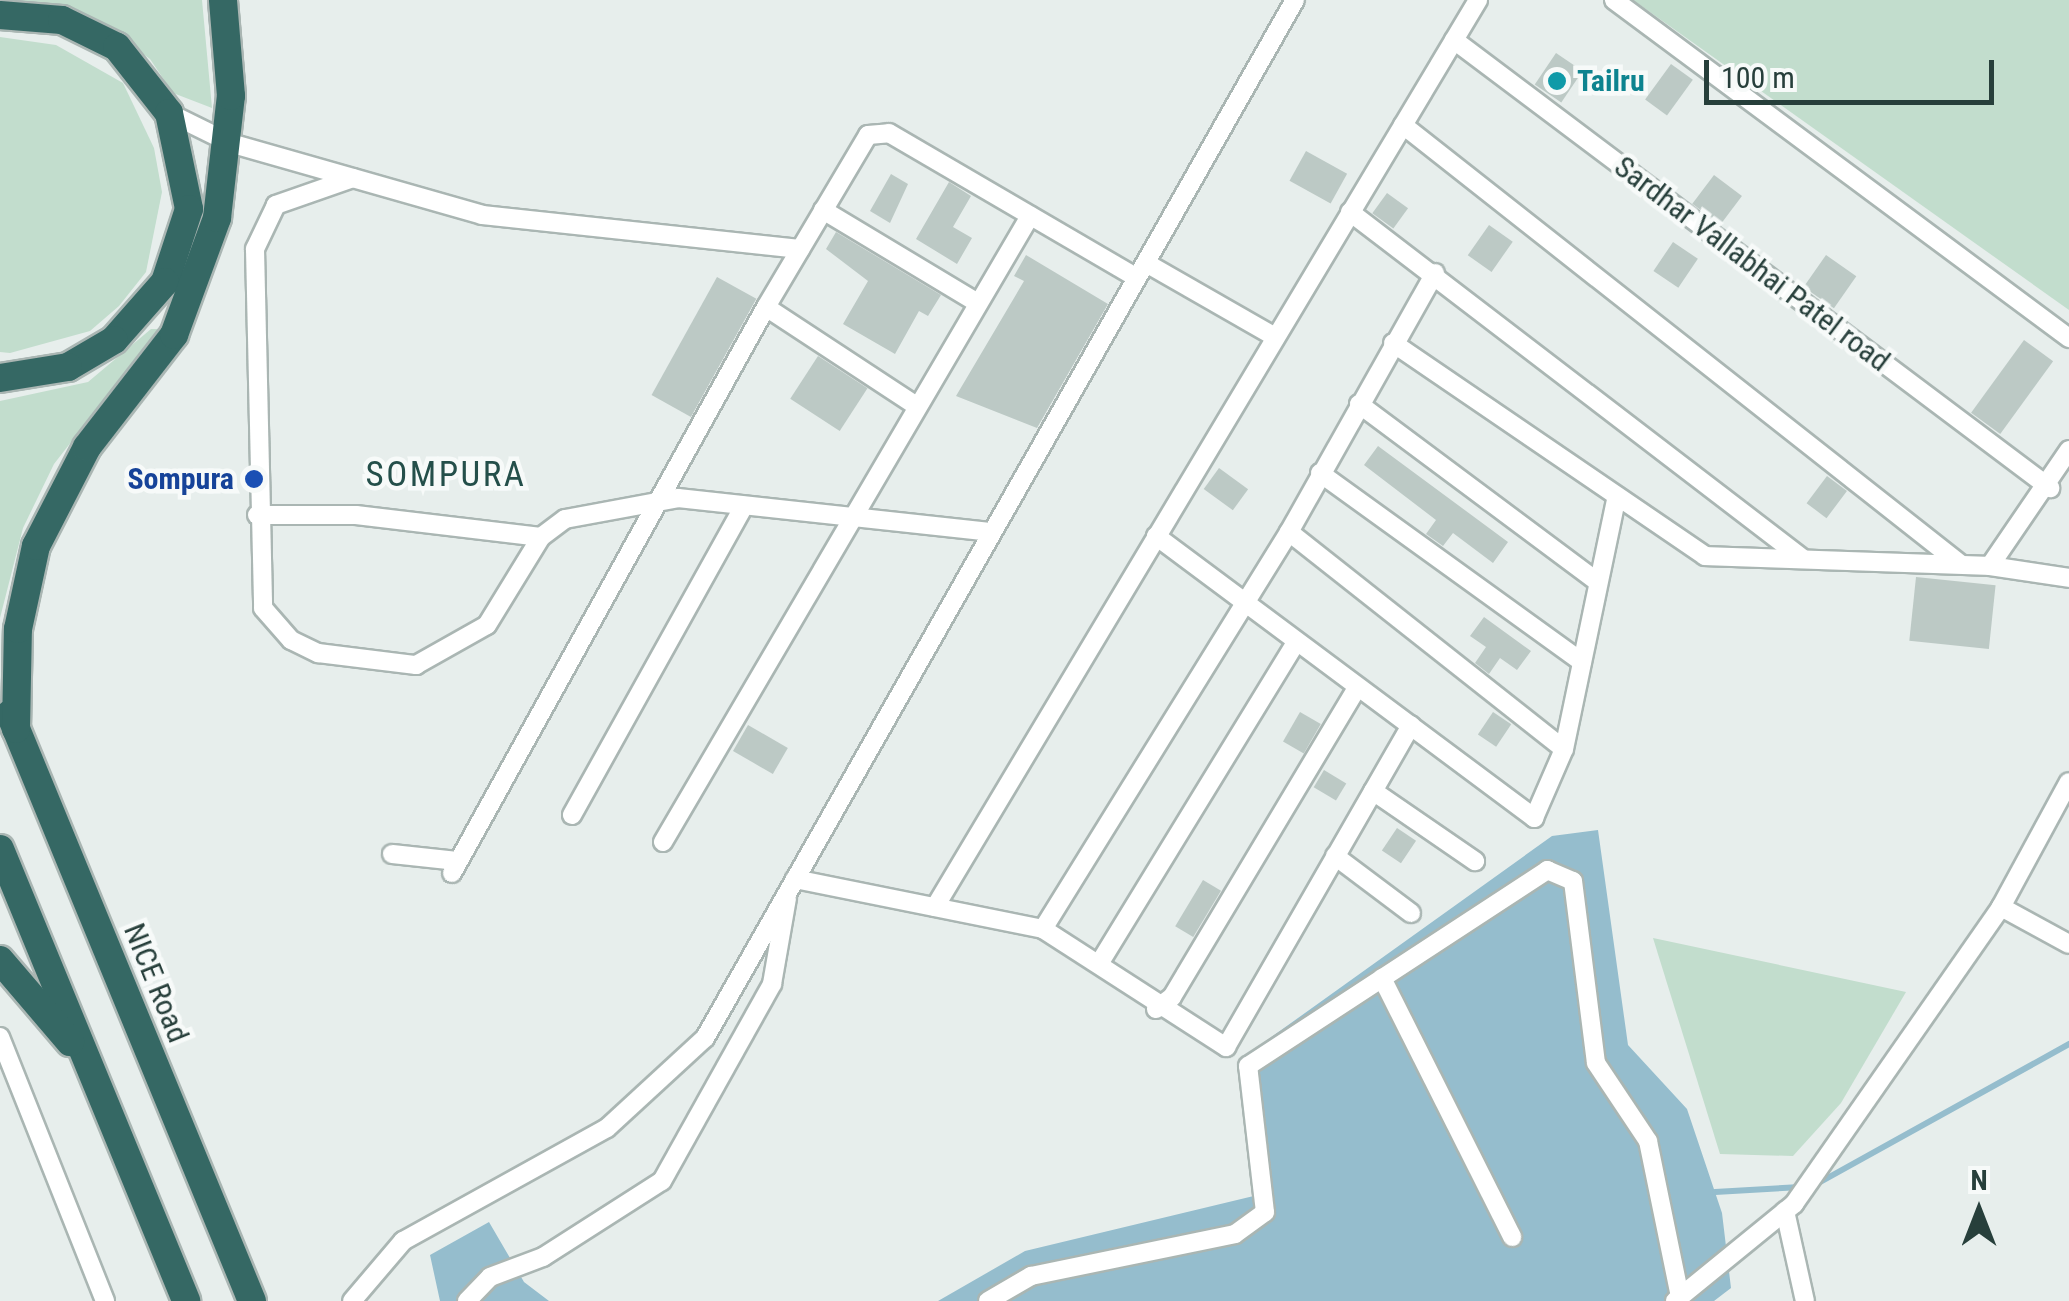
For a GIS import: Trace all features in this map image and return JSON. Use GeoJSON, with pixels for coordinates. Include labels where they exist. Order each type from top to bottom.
{"type":"FeatureCollection","features":[{"type":"Feature","properties":{"kind":"highway"},"geometry":{"type":"LineString","coordinates":[[16,729],[18,630],[36,546],[87,447],[174,335],[218,218],[230,143],[223,0]]}},
{"type":"Feature","properties":{"kind":"highway"},"geometry":{"type":"LineString","coordinates":[[0,15],[92,32],[117,47],[170,113],[189,208],[151,304],[68,367],[0,378]]}},
{"type":"Feature","properties":{"kind":"highway","name":"NICE Road"},"geometry":{"type":"LineString","coordinates":[[0,690],[252,1301]]}},
{"type":"Feature","properties":{"kind":"highway"},"geometry":{"type":"LineString","coordinates":[[0,849],[186,1301]]}},
{"type":"Feature","properties":{"kind":"highway"},"geometry":{"type":"LineString","coordinates":[[0,960],[85,1060]]}},
{"type":"Feature","properties":{"kind":"street"},"geometry":{"type":"LineString","coordinates":[[352,1301],[404,1241],[607,1128],[691,1050],[791,886],[1295,0]]}},
{"type":"Feature","properties":{"kind":"street"},"geometry":{"type":"LineString","coordinates":[[935,907],[1478,0]]}},
{"type":"Feature","properties":{"kind":"street"},"geometry":{"type":"LineString","coordinates":[[1614,0],[2069,338]]}},
{"type":"Feature","properties":{"kind":"street","name":"Sardhar Vallabhai Patel road"},"geometry":{"type":"LineString","coordinates":[[1454,40],[2050,488]]}},
{"type":"Feature","properties":{"kind":"street"},"geometry":{"type":"LineString","coordinates":[[170,113],[230,143],[482,215],[800,249]]}},
{"type":"Feature","properties":{"kind":"street"},"geometry":{"type":"LineString","coordinates":[[1403,125],[1959,562]]}},
{"type":"Feature","properties":{"kind":"street"},"geometry":{"type":"LineString","coordinates":[[392,854],[455,867],[766,307],[868,134],[889,133],[1030,216],[1274,337]]}},
{"type":"Feature","properties":{"kind":"street"},"geometry":{"type":"LineString","coordinates":[[353,178],[276,205],[260,222],[257,514],[263,608],[291,640],[318,653],[416,665],[487,625],[541,537],[566,519],[659,502],[744,506],[992,532]]}},
{"type":"Feature","properties":{"kind":"street"},"geometry":{"type":"LineString","coordinates":[[823,210],[978,303]]}},
{"type":"Feature","properties":{"kind":"street"},"geometry":{"type":"LineString","coordinates":[[1350,212],[1802,558]]}},
{"type":"Feature","properties":{"kind":"street"},"geometry":{"type":"LineString","coordinates":[[663,842],[847,518],[1030,216]]}},
{"type":"Feature","properties":{"kind":"street"},"geometry":{"type":"LineString","coordinates":[[1043,929],[1238,602],[1289,532],[1435,274]]}},
{"type":"Feature","properties":{"kind":"street"},"geometry":{"type":"LineString","coordinates":[[766,307],[915,406]]}},
{"type":"Feature","properties":{"kind":"street"},"geometry":{"type":"LineString","coordinates":[[1393,343],[1705,556],[1959,562],[2069,578]]}},
{"type":"Feature","properties":{"kind":"street"},"geometry":{"type":"LineString","coordinates":[[1359,404],[1598,582]]}},
{"type":"Feature","properties":{"kind":"street"},"geometry":{"type":"LineString","coordinates":[[1990,566],[2050,488],[2069,450]]}},
{"type":"Feature","properties":{"kind":"street"},"geometry":{"type":"LineString","coordinates":[[1320,473],[1582,662]]}},
{"type":"Feature","properties":{"kind":"street"},"geometry":{"type":"LineString","coordinates":[[1156,536],[1238,602],[1534,818],[1564,748],[1617,496]]}},
{"type":"Feature","properties":{"kind":"street"},"geometry":{"type":"LineString","coordinates":[[572,815],[744,506]]}},
{"type":"Feature","properties":{"kind":"street"},"geometry":{"type":"LineString","coordinates":[[257,514],[356,515],[541,537]]}},
{"type":"Feature","properties":{"kind":"street"},"geometry":{"type":"LineString","coordinates":[[1289,532],[1564,748]]}},
{"type":"Feature","properties":{"kind":"street"},"geometry":{"type":"LineString","coordinates":[[1102,959],[1295,644]]}},
{"type":"Feature","properties":{"kind":"street"},"geometry":{"type":"LineString","coordinates":[[1156,1009],[1172,997],[1356,688]]}},
{"type":"Feature","properties":{"kind":"street"},"geometry":{"type":"LineString","coordinates":[[791,886],[935,907],[1043,929],[1102,959],[1156,1009],[1226,1048],[1410,726]]}},
{"type":"Feature","properties":{"kind":"street"},"geometry":{"type":"LineString","coordinates":[[988,1301],[1030,1276],[1235,1234],[1265,1212],[1248,1066],[1546,870],[1572,881],[1596,1063],[1648,1141],[1677,1299],[1790,1208],[2001,907],[2069,782]]}},
{"type":"Feature","properties":{"kind":"street"},"geometry":{"type":"LineString","coordinates":[[1373,791],[1475,861]]}},
{"type":"Feature","properties":{"kind":"street"},"geometry":{"type":"LineString","coordinates":[[1336,856],[1412,913]]}},
{"type":"Feature","properties":{"kind":"street"},"geometry":{"type":"LineString","coordinates":[[473,1299],[662,1181],[772,984],[791,886]]}},
{"type":"Feature","properties":{"kind":"street"},"geometry":{"type":"LineString","coordinates":[[2001,907],[2069,944]]}},
{"type":"Feature","properties":{"kind":"street"},"geometry":{"type":"LineString","coordinates":[[1382,978],[1512,1237]]}},
{"type":"Feature","properties":{"kind":"street"},"geometry":{"type":"LineString","coordinates":[[0,1037],[105,1301]]}},
{"type":"Feature","properties":{"kind":"street"},"geometry":{"type":"LineString","coordinates":[[1790,1208],[1805,1301]]}},
{"type":"Feature","properties":{"kind":"green space"},"geometry":{"type":"Polygon","coordinates":[[[12,0],[202,0],[212,108],[173,93],[150,59],[97,20],[12,0]]]}},
{"type":"Feature","properties":{"kind":"green space"},"geometry":{"type":"Polygon","coordinates":[[[1633,0],[2069,0],[2069,310],[1633,0]]]}},
{"type":"Feature","properties":{"kind":"green space"},"geometry":{"type":"Polygon","coordinates":[[[0,37],[56,45],[123,83],[154,148],[162,192],[146,272],[119,306],[90,331],[10,353],[0,352],[0,37]]]}},
{"type":"Feature","properties":{"kind":"green space"},"geometry":{"type":"Polygon","coordinates":[[[151,329],[159,329],[54,464],[23,528],[0,618],[0,401],[88,382],[151,329]]]}},
{"type":"Feature","properties":{"kind":"green space"},"geometry":{"type":"Polygon","coordinates":[[[1653,938],[1906,992],[1841,1103],[1793,1156],[1720,1154],[1653,938]]]}},
{"type":"Feature","properties":{"kind":"water"},"geometry":{"type":"Polygon","coordinates":[[[1598,830],[1628,1045],[1687,1109],[1722,1213],[1731,1288],[1714,1301],[938,1301],[1025,1251],[1262,1194],[1238,1061],[1552,836],[1598,830]]]}},
{"type":"Feature","properties":{"kind":"water"},"geometry":{"type":"Polygon","coordinates":[[[489,1222],[524,1282],[549,1301],[440,1301],[430,1255],[489,1222]]]}},
{"type":"Feature","properties":{"kind":"building","name":"Tailru"},"geometry":{"type":"Polygon","coordinates":[[[1556,53],[1583,71],[1561,102],[1535,85],[1556,53]]]}},
{"type":"Feature","properties":{"kind":"building"},"geometry":{"type":"Polygon","coordinates":[[[1671,64],[1693,80],[1667,115],[1645,100],[1671,64]]]}},
{"type":"Feature","properties":{"kind":"building"},"geometry":{"type":"Polygon","coordinates":[[[1306,151],[1347,174],[1331,204],[1290,181],[1306,151]]]}},
{"type":"Feature","properties":{"kind":"building"},"geometry":{"type":"Polygon","coordinates":[[[891,174],[908,184],[890,223],[870,211],[891,174]]]}},
{"type":"Feature","properties":{"kind":"building"},"geometry":{"type":"Polygon","coordinates":[[[1714,175],[1742,196],[1720,225],[1692,204],[1714,175]]]}},
{"type":"Feature","properties":{"kind":"building"},"geometry":{"type":"Polygon","coordinates":[[[949,182],[971,196],[953,227],[972,238],[957,264],[916,239],[949,182]]]}},
{"type":"Feature","properties":{"kind":"building"},"geometry":{"type":"Polygon","coordinates":[[[1387,193],[1408,208],[1393,229],[1372,213],[1387,193]]]}},
{"type":"Feature","properties":{"kind":"building"},"geometry":{"type":"Polygon","coordinates":[[[1489,225],[1513,242],[1492,272],[1468,255],[1489,225]]]}},
{"type":"Feature","properties":{"kind":"building"},"geometry":{"type":"Polygon","coordinates":[[[836,232],[941,295],[928,316],[919,311],[895,354],[843,324],[868,281],[826,249],[836,232]]]}},
{"type":"Feature","properties":{"kind":"building"},"geometry":{"type":"Polygon","coordinates":[[[1673,242],[1698,259],[1678,288],[1653,271],[1673,242]]]}},
{"type":"Feature","properties":{"kind":"building"},"geometry":{"type":"Polygon","coordinates":[[[1026,255],[1108,304],[1037,428],[956,396],[1024,281],[1014,276],[1026,255]]]}},
{"type":"Feature","properties":{"kind":"building"},"geometry":{"type":"Polygon","coordinates":[[[1826,255],[1856,276],[1834,308],[1804,287],[1826,255]]]}},
{"type":"Feature","properties":{"kind":"building"},"geometry":{"type":"Polygon","coordinates":[[[717,277],[756,299],[691,417],[652,395],[717,277]]]}},
{"type":"Feature","properties":{"kind":"building"},"geometry":{"type":"Polygon","coordinates":[[[2024,340],[2053,361],[2000,434],[1971,413],[2024,340]]]}},
{"type":"Feature","properties":{"kind":"building"},"geometry":{"type":"Polygon","coordinates":[[[818,356],[867,388],[840,431],[790,399],[818,356]]]}},
{"type":"Feature","properties":{"kind":"building"},"geometry":{"type":"Polygon","coordinates":[[[1378,446],[1508,542],[1493,563],[1453,533],[1443,546],[1426,534],[1436,520],[1364,465],[1378,446]]]}},
{"type":"Feature","properties":{"kind":"building"},"geometry":{"type":"Polygon","coordinates":[[[1219,468],[1248,489],[1233,510],[1204,489],[1219,468]]]}},
{"type":"Feature","properties":{"kind":"building"},"geometry":{"type":"Polygon","coordinates":[[[1827,476],[1847,491],[1827,518],[1807,503],[1827,476]]]}},
{"type":"Feature","properties":{"kind":"building"},"geometry":{"type":"Polygon","coordinates":[[[1916,577],[1996,585],[1989,649],[1909,641],[1916,577]]]}},
{"type":"Feature","properties":{"kind":"building"},"geometry":{"type":"Polygon","coordinates":[[[1484,617],[1531,651],[1517,670],[1500,658],[1489,674],[1475,663],[1486,647],[1470,636],[1484,617]]]}},
{"type":"Feature","properties":{"kind":"building"},"geometry":{"type":"Polygon","coordinates":[[[1300,712],[1321,724],[1304,753],[1283,741],[1300,712]]]}},
{"type":"Feature","properties":{"kind":"building"},"geometry":{"type":"Polygon","coordinates":[[[1493,712],[1511,724],[1496,747],[1478,734],[1493,712]]]}},
{"type":"Feature","properties":{"kind":"building"},"geometry":{"type":"Polygon","coordinates":[[[748,725],[788,748],[773,774],[733,751],[748,725]]]}},
{"type":"Feature","properties":{"kind":"building"},"geometry":{"type":"Polygon","coordinates":[[[1324,770],[1346,783],[1336,801],[1314,787],[1324,770]]]}},
{"type":"Feature","properties":{"kind":"building"},"geometry":{"type":"Polygon","coordinates":[[[1397,828],[1416,841],[1401,863],[1382,850],[1397,828]]]}},
{"type":"Feature","properties":{"kind":"building"},"geometry":{"type":"Polygon","coordinates":[[[1203,880],[1221,891],[1193,937],[1175,926],[1203,880]]]}},
{"type":"Feature","properties":{"kind":"waterway"},"geometry":{"type":"LineString","coordinates":[[1813,1186],[2069,1044]]}},
{"type":"Feature","properties":{"kind":"waterway"},"geometry":{"type":"LineString","coordinates":[[1715,1192],[1801,1187]]}},
{"type":"Feature","properties":{"kind":"place","name":"Tailru"},"geometry":{"type":"Point","coordinates":[1557,81]}},
{"type":"Feature","properties":{"kind":"place","name":"Sompura"},"geometry":{"type":"Point","coordinates":[254,479]}},
{"type":"Feature","properties":{"kind":"district","name":"SOMPURA"},"geometry":{"type":"Point","coordinates":[446,475]}}]}
